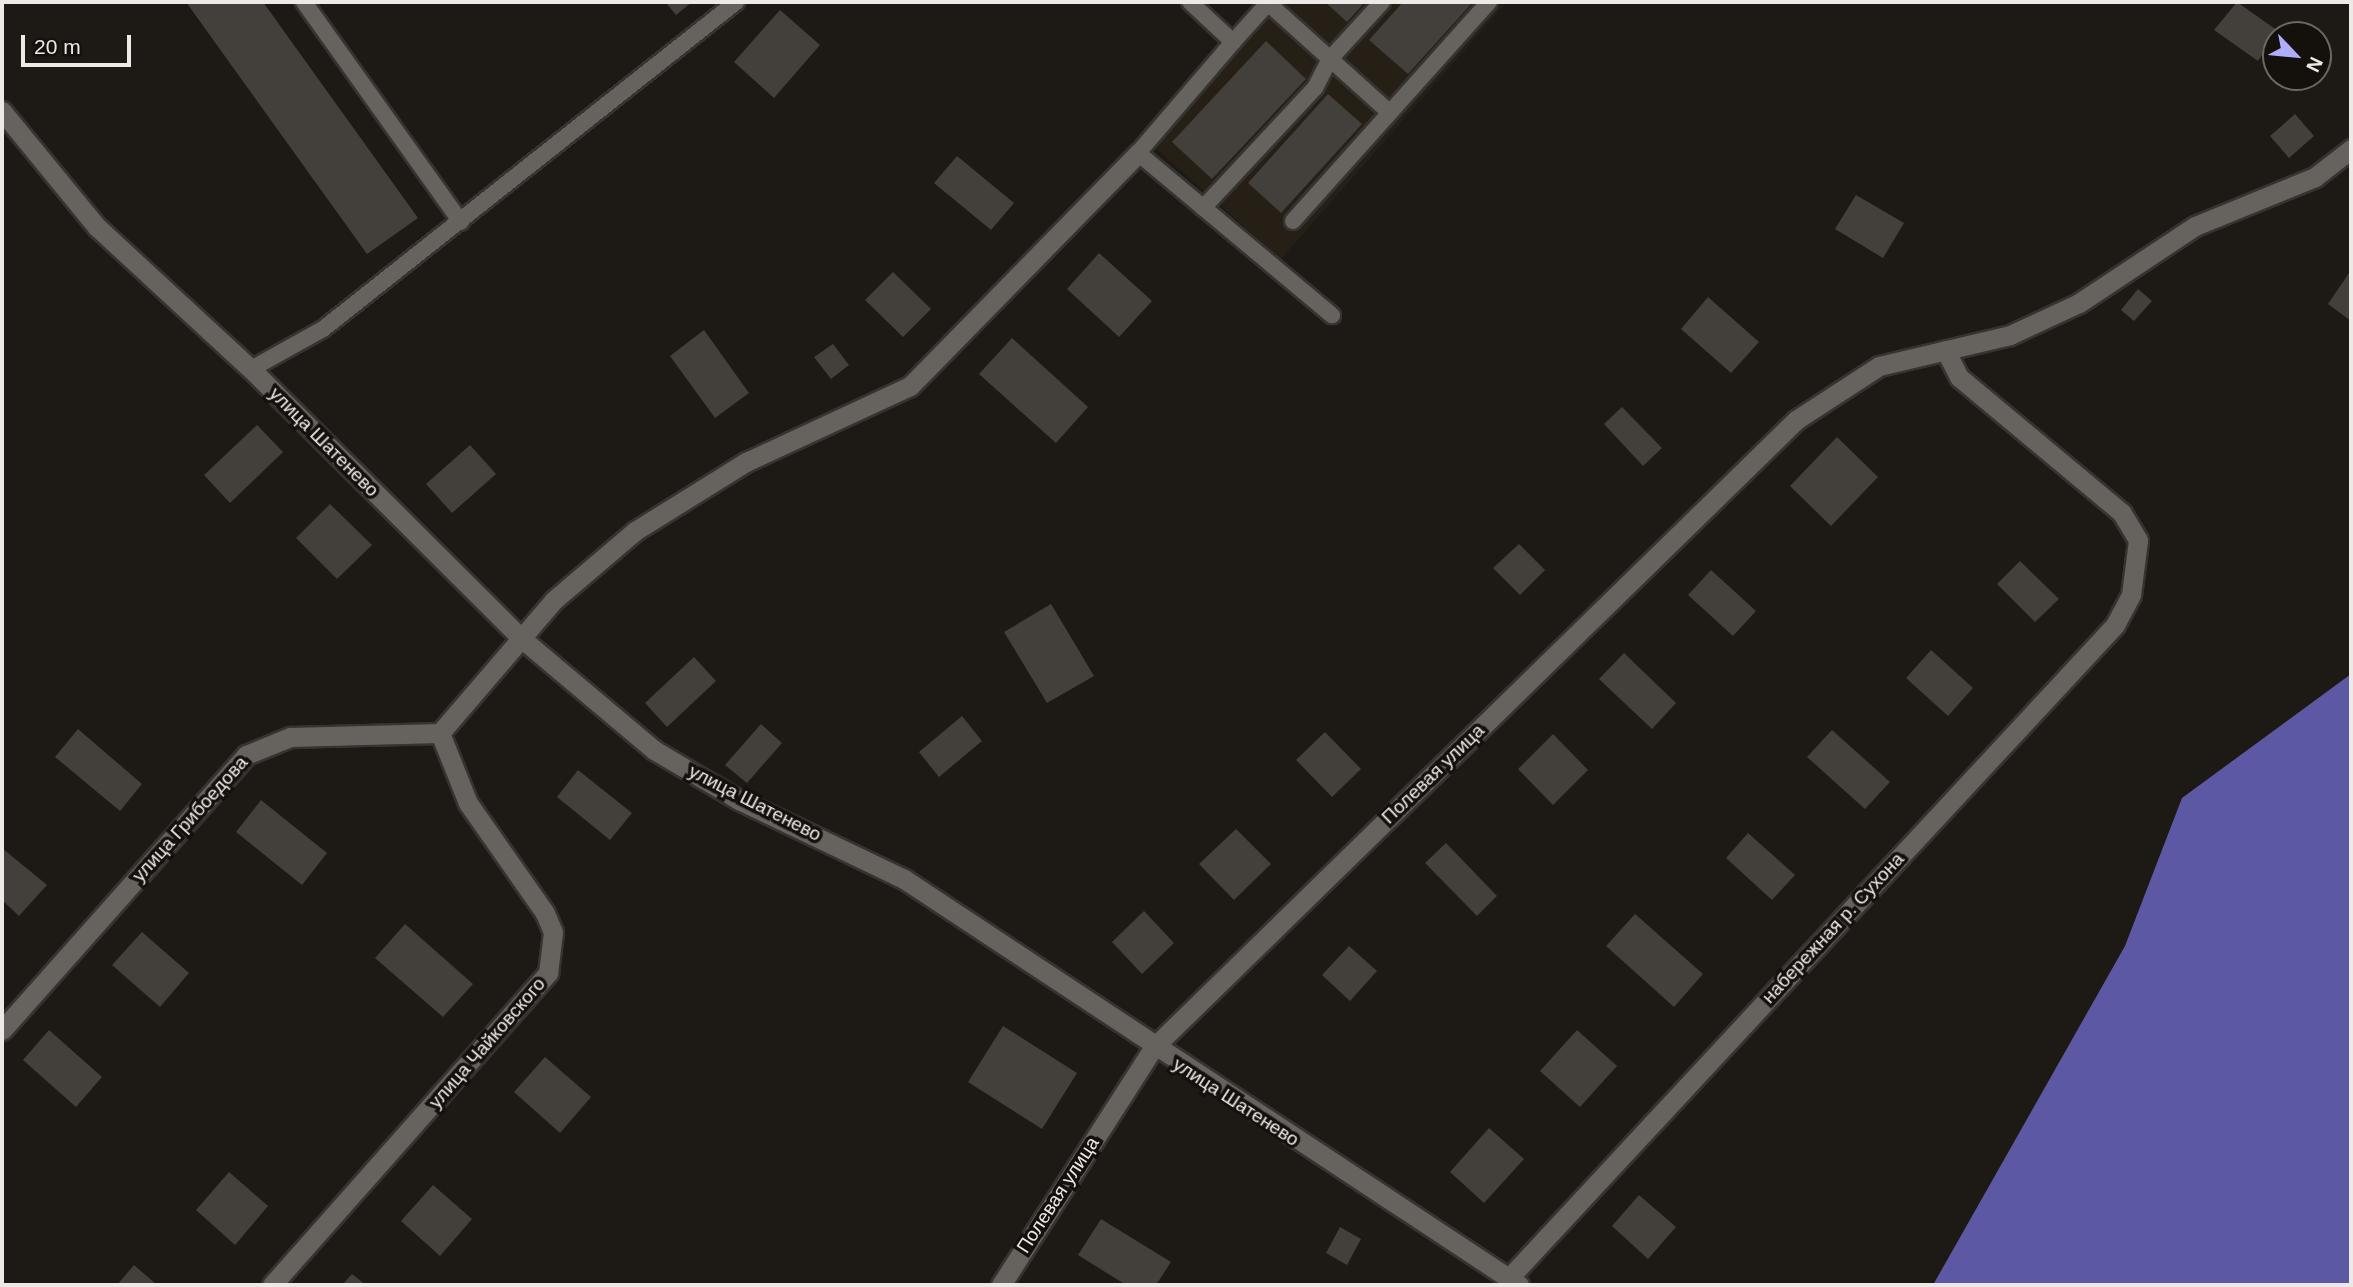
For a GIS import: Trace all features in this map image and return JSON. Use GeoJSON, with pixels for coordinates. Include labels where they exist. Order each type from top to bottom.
{"type":"FeatureCollection","features":[{"type":"Feature","properties":{"kind":"street","name":"улица Шатенево"},"geometry":{"type":"LineString","coordinates":[[2,111],[97,227],[251,369],[521,638],[654,750],[739,800],[904,879],[1153,1048],[1513,1282]]}},
{"type":"Feature","properties":{"kind":"street"},"geometry":{"type":"LineString","coordinates":[[1945,350],[2010,335],[2079,303],[2195,226],[2315,177],[2351,149]]}},
{"type":"Feature","properties":{"kind":"street"},"geometry":{"type":"LineString","coordinates":[[440,733],[554,600],[635,531],[746,462],[910,386],[1138,153]]}},
{"type":"Feature","properties":{"kind":"street","name":"набережная р. Сухона"},"geometry":{"type":"LineString","coordinates":[[1513,1282],[2115,625],[2139,566],[2138,540],[2122,513],[1959,377],[1945,350]]}},
{"type":"Feature","properties":{"kind":"street","name":"Полевая улица"},"geometry":{"type":"LineString","coordinates":[[1001,1285],[1153,1048],[1796,420],[1879,366],[1945,350]]}},
{"type":"Feature","properties":{"kind":"street","name":"улица Грибоедова"},"geometry":{"type":"LineString","coordinates":[[2,1030],[246,755],[290,737],[440,733]]}},
{"type":"Feature","properties":{"kind":"street","name":"улица Чайковского"},"geometry":{"type":"LineString","coordinates":[[272,1285],[548,972],[553,933],[545,913],[468,803],[440,733]]}},
{"type":"Feature","properties":{"kind":"lane"},"geometry":{"type":"LineString","coordinates":[[304,2],[461,222]]}},
{"type":"Feature","properties":{"kind":"lane"},"geometry":{"type":"LineString","coordinates":[[251,369],[324,329],[736,2]]}},
{"type":"Feature","properties":{"kind":"lane"},"geometry":{"type":"LineString","coordinates":[[1190,2],[1233,42]]}},
{"type":"Feature","properties":{"kind":"lane"},"geometry":{"type":"LineString","coordinates":[[1203,208],[1315,88],[1331,59],[1382,2]]}},
{"type":"Feature","properties":{"kind":"lane"},"geometry":{"type":"LineString","coordinates":[[1293,221],[1489,2]]}},
{"type":"Feature","properties":{"kind":"lane"},"geometry":{"type":"LineString","coordinates":[[1332,315],[1138,153],[1269,3],[1390,113]]}},
{"type":"Feature","properties":{"kind":"shaded area"},"geometry":{"type":"Polygon","coordinates":[[[1258,2],[1507,2],[1281,259],[1141,135],[1258,2]]]}},
{"type":"Feature","properties":{"kind":"shaded area"},"geometry":{"type":"Polygon","coordinates":[[[2351,674],[2351,1285],[1933,1285],[2125,946],[2182,798],[2351,674]]]}},
{"type":"Feature","properties":{"kind":"building"},"geometry":{"type":"Polygon","coordinates":[[[186,2],[263,2],[418,218],[367,254],[186,2]]]}},
{"type":"Feature","properties":{"kind":"building"},"geometry":{"type":"Polygon","coordinates":[[[665,2],[692,2],[676,15],[665,2]]]}},
{"type":"Feature","properties":{"kind":"building"},"geometry":{"type":"Polygon","coordinates":[[[1325,2],[1365,2],[1347,22],[1325,2]]]}},
{"type":"Feature","properties":{"kind":"building"},"geometry":{"type":"Polygon","coordinates":[[[1403,2],[1473,2],[1408,74],[1369,40],[1403,2]]]}},
{"type":"Feature","properties":{"kind":"building"},"geometry":{"type":"Polygon","coordinates":[[[2237,2],[2264,21],[2262,55],[2258,61],[2214,30],[2237,2]]]}},
{"type":"Feature","properties":{"kind":"building"},"geometry":{"type":"Polygon","coordinates":[[[780,10],[820,45],[774,98],[734,62],[780,10]]]}},
{"type":"Feature","properties":{"kind":"building"},"geometry":{"type":"Polygon","coordinates":[[[1266,41],[1306,79],[1212,179],[1172,142],[1266,41]]]}},
{"type":"Feature","properties":{"kind":"building"},"geometry":{"type":"Polygon","coordinates":[[[1328,94],[1362,124],[1281,213],[1248,183],[1328,94]]]}},
{"type":"Feature","properties":{"kind":"building"},"geometry":{"type":"Polygon","coordinates":[[[2295,114],[2314,136],[2289,158],[2270,136],[2295,114]]]}},
{"type":"Feature","properties":{"kind":"building"},"geometry":{"type":"Polygon","coordinates":[[[957,156],[1014,203],[991,230],[934,183],[957,156]]]}},
{"type":"Feature","properties":{"kind":"building"},"geometry":{"type":"Polygon","coordinates":[[[1856,195],[1904,223],[1883,258],[1835,229],[1856,195]]]}},
{"type":"Feature","properties":{"kind":"building"},"geometry":{"type":"Polygon","coordinates":[[[1099,253],[1152,301],[1119,337],[1067,289],[1099,253]]]}},
{"type":"Feature","properties":{"kind":"building"},"geometry":{"type":"Polygon","coordinates":[[[893,272],[931,309],[903,337],[865,300],[893,272]]]}},
{"type":"Feature","properties":{"kind":"building"},"geometry":{"type":"Polygon","coordinates":[[[2349,273],[2351,275],[2351,321],[2328,304],[2349,273]]]}},
{"type":"Feature","properties":{"kind":"building"},"geometry":{"type":"Polygon","coordinates":[[[2138,289],[2152,301],[2134,321],[2121,310],[2138,289]]]}},
{"type":"Feature","properties":{"kind":"building"},"geometry":{"type":"Polygon","coordinates":[[[1708,297],[1759,342],[1731,373],[1681,329],[1708,297]]]}},
{"type":"Feature","properties":{"kind":"building"},"geometry":{"type":"Polygon","coordinates":[[[704,330],[749,393],[715,418],[670,356],[704,330]]]}},
{"type":"Feature","properties":{"kind":"building"},"geometry":{"type":"Polygon","coordinates":[[[1012,338],[1088,407],[1056,443],[979,374],[1012,338]]]}},
{"type":"Feature","properties":{"kind":"building"},"geometry":{"type":"Polygon","coordinates":[[[833,344],[849,365],[831,379],[814,357],[833,344]]]}},
{"type":"Feature","properties":{"kind":"building"},"geometry":{"type":"Polygon","coordinates":[[[1622,407],[1662,448],[1643,466],[1604,424],[1622,407]]]}},
{"type":"Feature","properties":{"kind":"building"},"geometry":{"type":"Polygon","coordinates":[[[257,425],[283,452],[230,503],[204,475],[257,425]]]}},
{"type":"Feature","properties":{"kind":"building"},"geometry":{"type":"Polygon","coordinates":[[[1837,437],[1878,477],[1831,526],[1790,486],[1837,437]]]}},
{"type":"Feature","properties":{"kind":"building"},"geometry":{"type":"Polygon","coordinates":[[[470,445],[496,474],[452,513],[426,484],[470,445]]]}},
{"type":"Feature","properties":{"kind":"building"},"geometry":{"type":"Polygon","coordinates":[[[330,504],[372,545],[337,579],[296,538],[330,504]]]}},
{"type":"Feature","properties":{"kind":"building"},"geometry":{"type":"Polygon","coordinates":[[[1519,544],[1545,570],[1520,595],[1493,568],[1519,544]]]}},
{"type":"Feature","properties":{"kind":"building"},"geometry":{"type":"Polygon","coordinates":[[[2020,561],[2059,599],[2035,622],[1997,584],[2020,561]]]}},
{"type":"Feature","properties":{"kind":"building"},"geometry":{"type":"Polygon","coordinates":[[[1711,570],[1756,611],[1733,636],[1688,595],[1711,570]]]}},
{"type":"Feature","properties":{"kind":"building"},"geometry":{"type":"Polygon","coordinates":[[[1051,604],[1094,676],[1047,703],[1004,632],[1051,604]]]}},
{"type":"Feature","properties":{"kind":"building"},"geometry":{"type":"Polygon","coordinates":[[[1931,650],[1973,688],[1948,716],[1906,678],[1931,650]]]}},
{"type":"Feature","properties":{"kind":"building"},"geometry":{"type":"Polygon","coordinates":[[[1624,653],[1676,703],[1652,729],[1599,679],[1624,653]]]}},
{"type":"Feature","properties":{"kind":"building"},"geometry":{"type":"Polygon","coordinates":[[[694,657],[716,681],[667,727],[645,703],[694,657]]]}},
{"type":"Feature","properties":{"kind":"building"},"geometry":{"type":"Polygon","coordinates":[[[962,716],[982,741],[939,777],[919,752],[962,716]]]}},
{"type":"Feature","properties":{"kind":"building"},"geometry":{"type":"Polygon","coordinates":[[[761,724],[782,743],[747,783],[725,765],[761,724]]]}},
{"type":"Feature","properties":{"kind":"building"},"geometry":{"type":"Polygon","coordinates":[[[78,729],[142,784],[120,811],[55,757],[78,729]]]}},
{"type":"Feature","properties":{"kind":"building"},"geometry":{"type":"Polygon","coordinates":[[[1832,730],[1890,782],[1865,809],[1807,757],[1832,730]]]}},
{"type":"Feature","properties":{"kind":"building"},"geometry":{"type":"Polygon","coordinates":[[[1325,732],[1361,769],[1332,797],[1296,760],[1325,732]]]}},
{"type":"Feature","properties":{"kind":"building"},"geometry":{"type":"Polygon","coordinates":[[[1553,734],[1588,770],[1553,805],[1518,769],[1553,734]]]}},
{"type":"Feature","properties":{"kind":"building"},"geometry":{"type":"Polygon","coordinates":[[[578,770],[632,813],[610,840],[557,797],[578,770]]]}},
{"type":"Feature","properties":{"kind":"building"},"geometry":{"type":"Polygon","coordinates":[[[261,800],[327,853],[302,885],[236,832],[261,800]]]}},
{"type":"Feature","properties":{"kind":"building"},"geometry":{"type":"Polygon","coordinates":[[[1236,829],[1271,864],[1234,900],[1199,864],[1236,829]]]}},
{"type":"Feature","properties":{"kind":"building"},"geometry":{"type":"Polygon","coordinates":[[[1748,833],[1795,875],[1772,900],[1726,858],[1748,833]]]}},
{"type":"Feature","properties":{"kind":"building"},"geometry":{"type":"Polygon","coordinates":[[[1446,843],[1497,896],[1477,916],[1425,863],[1446,843]]]}},
{"type":"Feature","properties":{"kind":"building"},"geometry":{"type":"Polygon","coordinates":[[[2,848],[47,885],[19,916],[2,900],[2,848]]]}},
{"type":"Feature","properties":{"kind":"building"},"geometry":{"type":"Polygon","coordinates":[[[1144,911],[1174,943],[1142,974],[1112,942],[1144,911]]]}},
{"type":"Feature","properties":{"kind":"building"},"geometry":{"type":"Polygon","coordinates":[[[1635,914],[1703,974],[1674,1007],[1606,946],[1635,914]]]}},
{"type":"Feature","properties":{"kind":"building"},"geometry":{"type":"Polygon","coordinates":[[[405,924],[473,984],[443,1017],[375,958],[405,924]]]}},
{"type":"Feature","properties":{"kind":"building"},"geometry":{"type":"Polygon","coordinates":[[[142,932],[189,973],[160,1007],[112,965],[142,932]]]}},
{"type":"Feature","properties":{"kind":"building"},"geometry":{"type":"Polygon","coordinates":[[[1349,946],[1377,971],[1350,1001],[1322,975],[1349,946]]]}},
{"type":"Feature","properties":{"kind":"building"},"geometry":{"type":"Polygon","coordinates":[[[1003,1026],[1077,1073],[1042,1129],[968,1082],[1003,1026]]]}},
{"type":"Feature","properties":{"kind":"building"},"geometry":{"type":"Polygon","coordinates":[[[49,1030],[102,1077],[76,1107],[23,1060],[49,1030]]]}},
{"type":"Feature","properties":{"kind":"building"},"geometry":{"type":"Polygon","coordinates":[[[1577,1030],[1617,1066],[1580,1107],[1540,1071],[1577,1030]]]}},
{"type":"Feature","properties":{"kind":"building"},"geometry":{"type":"Polygon","coordinates":[[[545,1057],[591,1097],[560,1133],[514,1092],[545,1057]]]}},
{"type":"Feature","properties":{"kind":"building"},"geometry":{"type":"Polygon","coordinates":[[[1489,1128],[1524,1159],[1484,1203],[1450,1172],[1489,1128]]]}},
{"type":"Feature","properties":{"kind":"building"},"geometry":{"type":"Polygon","coordinates":[[[229,1172],[268,1206],[235,1245],[196,1210],[229,1172]]]}},
{"type":"Feature","properties":{"kind":"building"},"geometry":{"type":"Polygon","coordinates":[[[433,1185],[472,1219],[440,1256],[401,1221],[433,1185]]]}},
{"type":"Feature","properties":{"kind":"building"},"geometry":{"type":"Polygon","coordinates":[[[1639,1195],[1676,1227],[1648,1259],[1612,1226],[1639,1195]]]}},
{"type":"Feature","properties":{"kind":"building"},"geometry":{"type":"Polygon","coordinates":[[[1101,1219],[1171,1262],[1156,1285],[1126,1285],[1078,1255],[1101,1219]]]}},
{"type":"Feature","properties":{"kind":"building"},"geometry":{"type":"Polygon","coordinates":[[[1340,1227],[1361,1239],[1347,1265],[1326,1253],[1340,1227]]]}},
{"type":"Feature","properties":{"kind":"building"},"geometry":{"type":"Polygon","coordinates":[[[134,1265],[157,1285],[117,1285],[134,1265]]]}},
{"type":"Feature","properties":{"kind":"building"},"geometry":{"type":"Polygon","coordinates":[[[352,1274],[366,1285],[342,1285],[352,1274]]]}}]}
